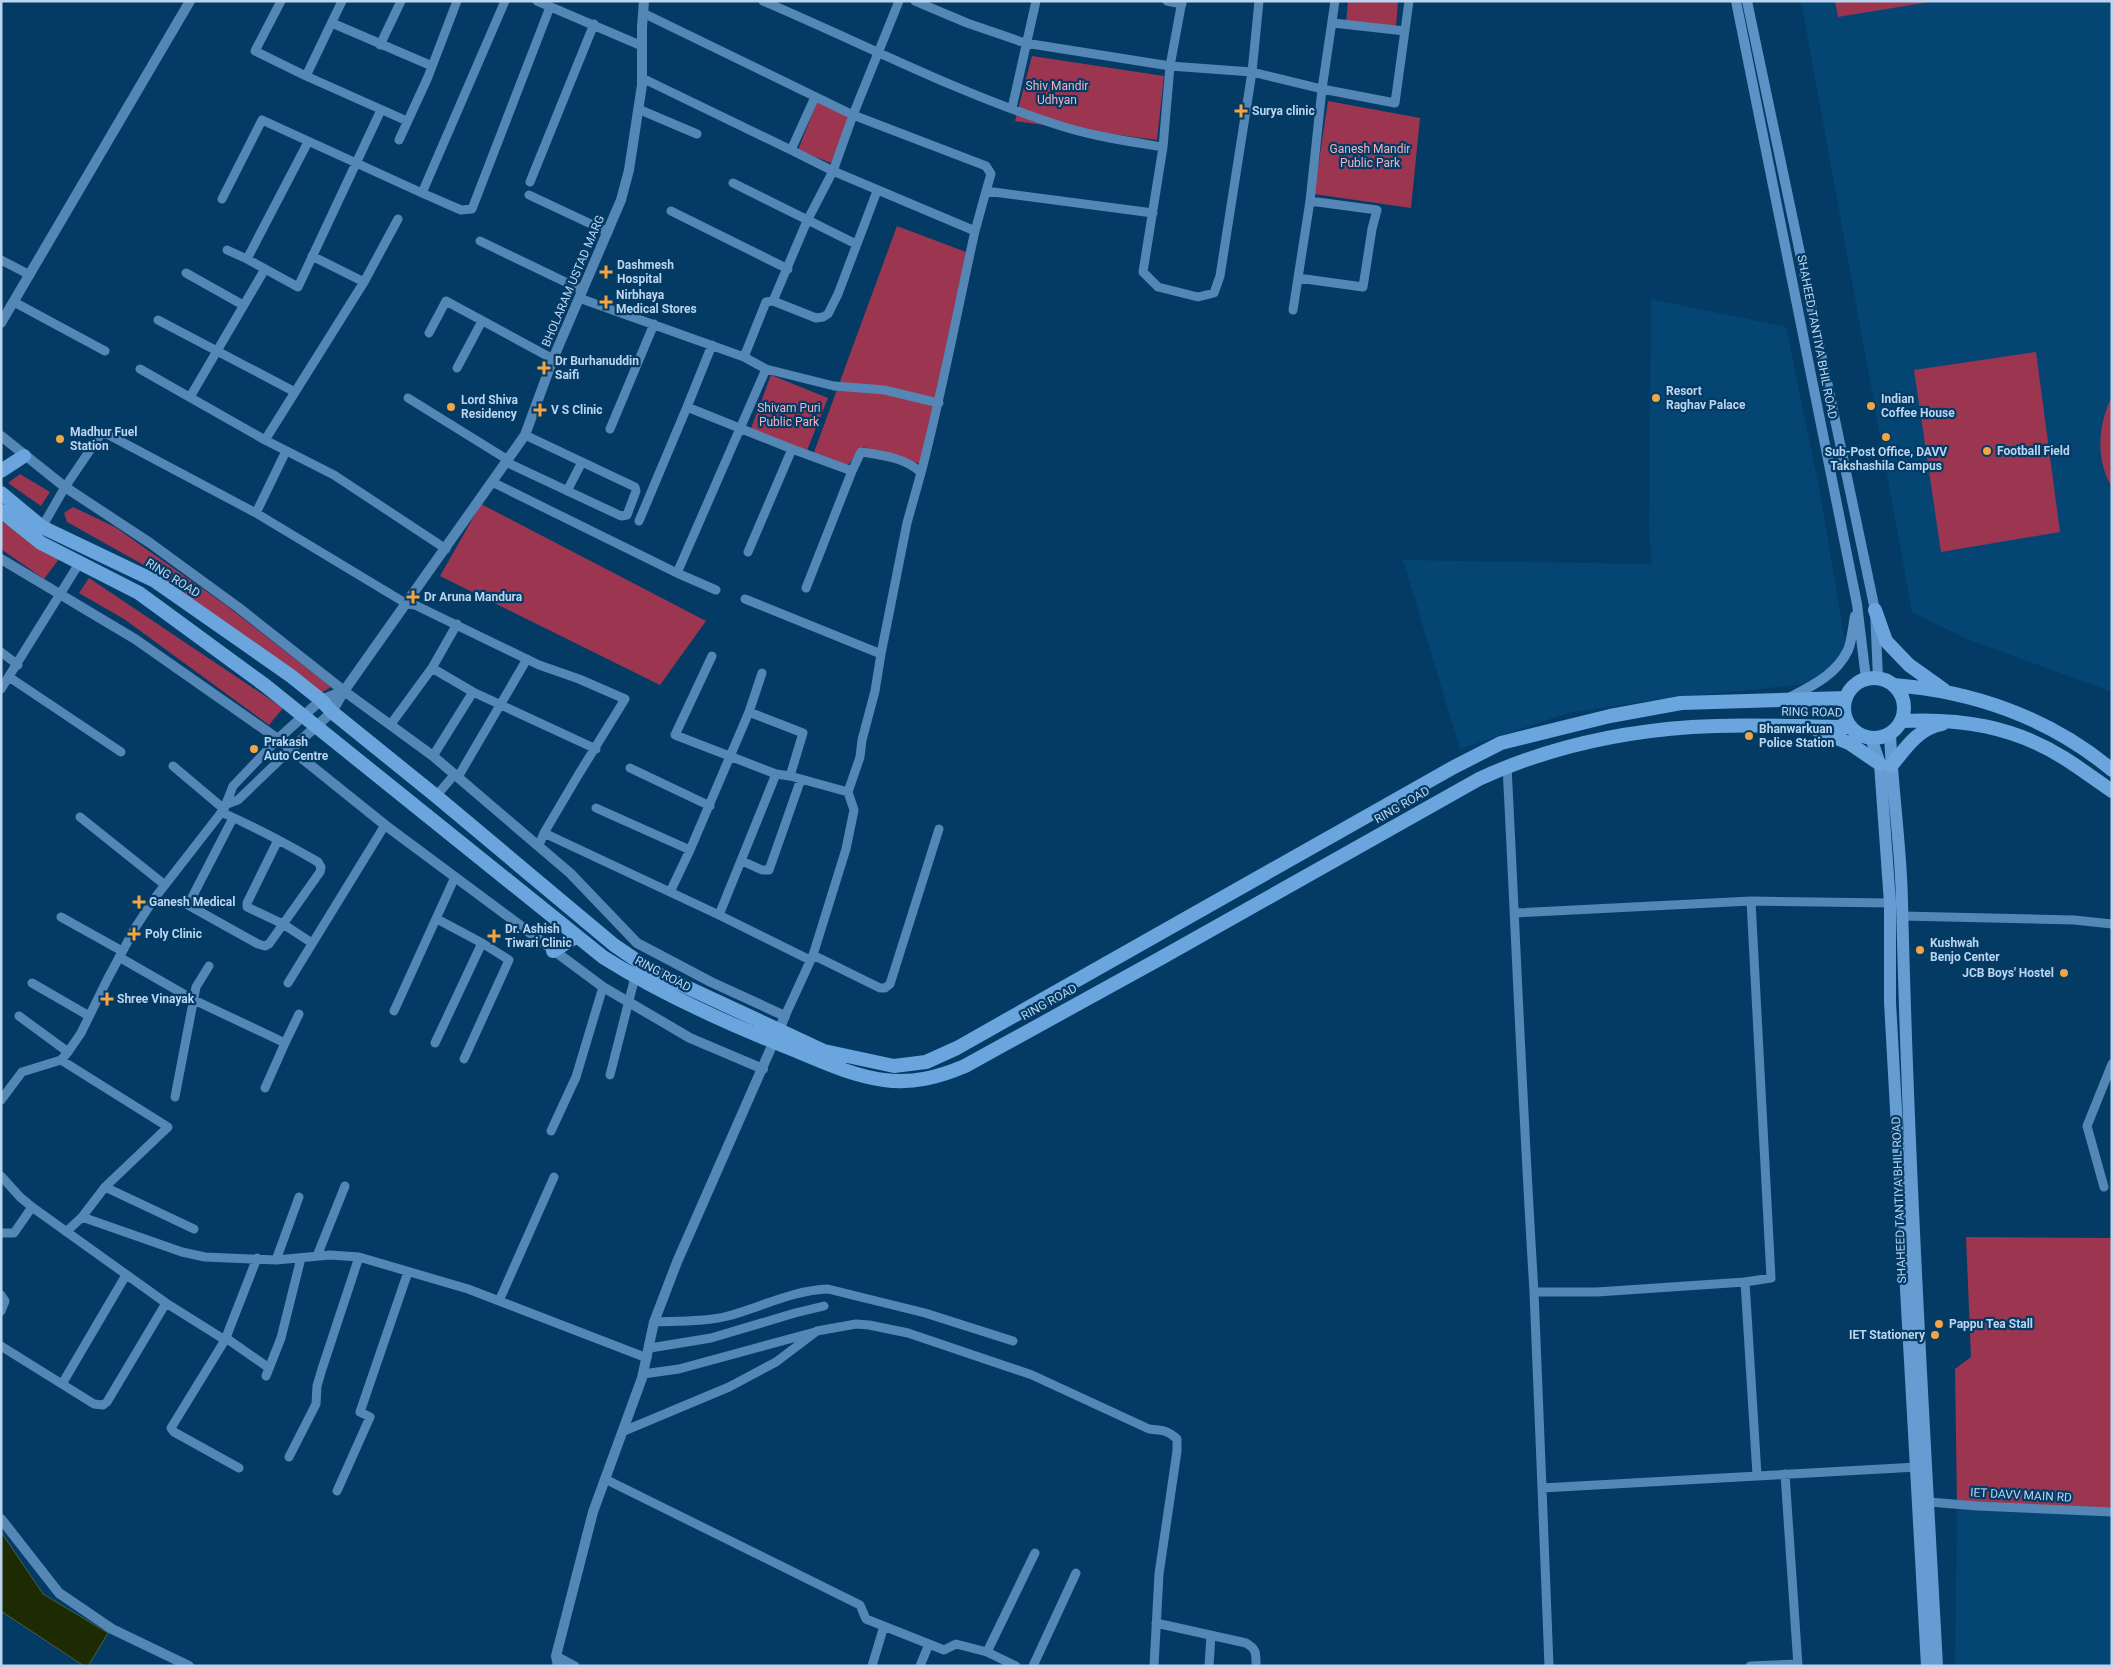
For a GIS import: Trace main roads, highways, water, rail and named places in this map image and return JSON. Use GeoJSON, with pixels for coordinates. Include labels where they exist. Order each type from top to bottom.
{"type":"FeatureCollection","features":[{"type":"Feature","properties":{"kind":"highway"},"geometry":{"type":"LineString","coordinates":[[1,471],[24,456]]}},
{"type":"Feature","properties":{"kind":"highway","name":"RING ROAD"},"geometry":{"type":"LineString","coordinates":[[1,493],[42,528],[155,581],[291,676],[614,946],[652,971],[838,1068],[884,1080],[914,1081],[942,1076],[965,1066],[1161,958],[1479,778],[1507,766],[1602,738],[1692,727],[1851,728]]}},
{"type":"Feature","properties":{"kind":"highway","name":"RING ROAD"},"geometry":{"type":"LineString","coordinates":[[1,511],[42,543],[139,593],[305,715],[315,727],[603,957],[635,977],[738,1027],[824,1051],[894,1066],[926,1062],[957,1048],[1454,767],[1501,743],[1610,716],[1681,704],[1846,698]]}},
{"type":"Feature","properties":{"kind":"highway"},"geometry":{"type":"LineString","coordinates":[[1875,610],[1886,641],[1909,665],[1949,694]]}},
{"type":"Feature","properties":{"kind":"highway"},"geometry":{"type":"LineString","coordinates":[[1893,685],[1904,702],[1901,722],[1883,737],[1871,738],[1860,735],[1851,728],[1844,713],[1846,698],[1853,686],[1872,679],[1893,685],[1921,687],[1989,702],[2029,717],[2088,750],[2112,770]]}},
{"type":"Feature","properties":{"kind":"highway"},"geometry":{"type":"LineString","coordinates":[[1901,722],[1936,720],[1969,722],[2011,732],[2063,757],[2112,791]]}},
{"type":"Feature","properties":{"kind":"highway"},"geometry":{"type":"LineString","coordinates":[[1808,727],[1849,743],[1885,765],[1918,734],[1930,727],[1942,724],[1966,726],[1992,732],[2063,757]]}},
{"type":"Feature","properties":{"kind":"highway"},"geometry":{"type":"LineString","coordinates":[[553,951],[577,936]]}},
{"type":"Feature","properties":{"kind":"main road","name":"SHAHEED TANTIYA BHIL ROAD"},"geometry":{"type":"LineString","coordinates":[[1736,1],[1872,679]]}},
{"type":"Feature","properties":{"kind":"main road"},"geometry":{"type":"LineString","coordinates":[[1747,1],[1875,610],[1872,679]]}},
{"type":"Feature","properties":{"kind":"main road"},"geometry":{"type":"LineString","coordinates":[[1818,409],[1831,404]]}},
{"type":"Feature","properties":{"kind":"main road"},"geometry":{"type":"LineString","coordinates":[[1788,699],[1817,684],[1837,667],[1849,648],[1857,604]]}},
{"type":"Feature","properties":{"kind":"main road","name":"SHAHEED TANTIYA BHIL ROAD"},"geometry":{"type":"LineString","coordinates":[[1890,733],[1885,765],[1890,904],[1890,1002],[1917,1467],[1928,1502],[1937,1666]]}},
{"type":"Feature","properties":{"kind":"main road","name":"SHAHEED TANTIYA BHIL ROAD"},"geometry":{"type":"LineString","coordinates":[[1871,738],[1885,765],[1900,868],[1923,1486],[1927,1666]]}},
{"type":"Feature","properties":{"kind":"place","name":"Surya clinic"},"geometry":{"type":"Point","coordinates":[1241,111]}},
{"type":"Feature","properties":{"kind":"place","name":"Dashmesh Hospital"},"geometry":{"type":"Point","coordinates":[606,272]}},
{"type":"Feature","properties":{"kind":"place","name":"Nirbhaya Medical Stores"},"geometry":{"type":"Point","coordinates":[606,302]}},
{"type":"Feature","properties":{"kind":"place","name":"Dr Burhanuddin Saifi"},"geometry":{"type":"Point","coordinates":[544,368]}},
{"type":"Feature","properties":{"kind":"place","name":"Resort Raghav Palace"},"geometry":{"type":"Point","coordinates":[1656,398]}},
{"type":"Feature","properties":{"kind":"place","name":"Indian Coffee House"},"geometry":{"type":"Point","coordinates":[1871,406]}},
{"type":"Feature","properties":{"kind":"place","name":"Lord Shiva Residency"},"geometry":{"type":"Point","coordinates":[451,407]}},
{"type":"Feature","properties":{"kind":"place","name":"V S Clinic"},"geometry":{"type":"Point","coordinates":[540,410]}},
{"type":"Feature","properties":{"kind":"place","name":"Sub-Post Office, DAVV Takshashila Campus"},"geometry":{"type":"Point","coordinates":[1886,437]}},
{"type":"Feature","properties":{"kind":"place","name":"Madhur Fuel Station"},"geometry":{"type":"Point","coordinates":[60,439]}},
{"type":"Feature","properties":{"kind":"place","name":"Football Field"},"geometry":{"type":"Point","coordinates":[1987,451]}},
{"type":"Feature","properties":{"kind":"place","name":"Dr Aruna Mandura"},"geometry":{"type":"Point","coordinates":[413,597]}},
{"type":"Feature","properties":{"kind":"place","name":"Bhanwarkuan Police Station"},"geometry":{"type":"Point","coordinates":[1749,736]}},
{"type":"Feature","properties":{"kind":"place","name":"Prakash Auto Centre"},"geometry":{"type":"Point","coordinates":[254,749]}},
{"type":"Feature","properties":{"kind":"place","name":"Ganesh Medical"},"geometry":{"type":"Point","coordinates":[139,902]}},
{"type":"Feature","properties":{"kind":"place","name":"Poly Clinic"},"geometry":{"type":"Point","coordinates":[134,934]}},
{"type":"Feature","properties":{"kind":"place","name":"Dr. Ashish Tiwari Clinic"},"geometry":{"type":"Point","coordinates":[494,936]}},
{"type":"Feature","properties":{"kind":"place","name":"Kushwah Benjo Center"},"geometry":{"type":"Point","coordinates":[1920,950]}},
{"type":"Feature","properties":{"kind":"place","name":"JCB Boys' Hostel"},"geometry":{"type":"Point","coordinates":[2064,973]}},
{"type":"Feature","properties":{"kind":"place","name":"Shree Vinayak"},"geometry":{"type":"Point","coordinates":[107,999]}},
{"type":"Feature","properties":{"kind":"place","name":"Pappu Tea Stall"},"geometry":{"type":"Point","coordinates":[1939,1324]}},
{"type":"Feature","properties":{"kind":"place","name":"IET Stationery"},"geometry":{"type":"Point","coordinates":[1935,1335]}},
{"type":"Feature","properties":{"kind":"park label","name":"Shiv Mandir Udhyan"},"geometry":{"type":"Point","coordinates":[1057,93]}},
{"type":"Feature","properties":{"kind":"park label","name":"Ganesh Mandir Public Park"},"geometry":{"type":"Point","coordinates":[1370,156]}},
{"type":"Feature","properties":{"kind":"park label","name":"Shivam Puri Public Park"},"geometry":{"type":"Point","coordinates":[789,415]}}]}
